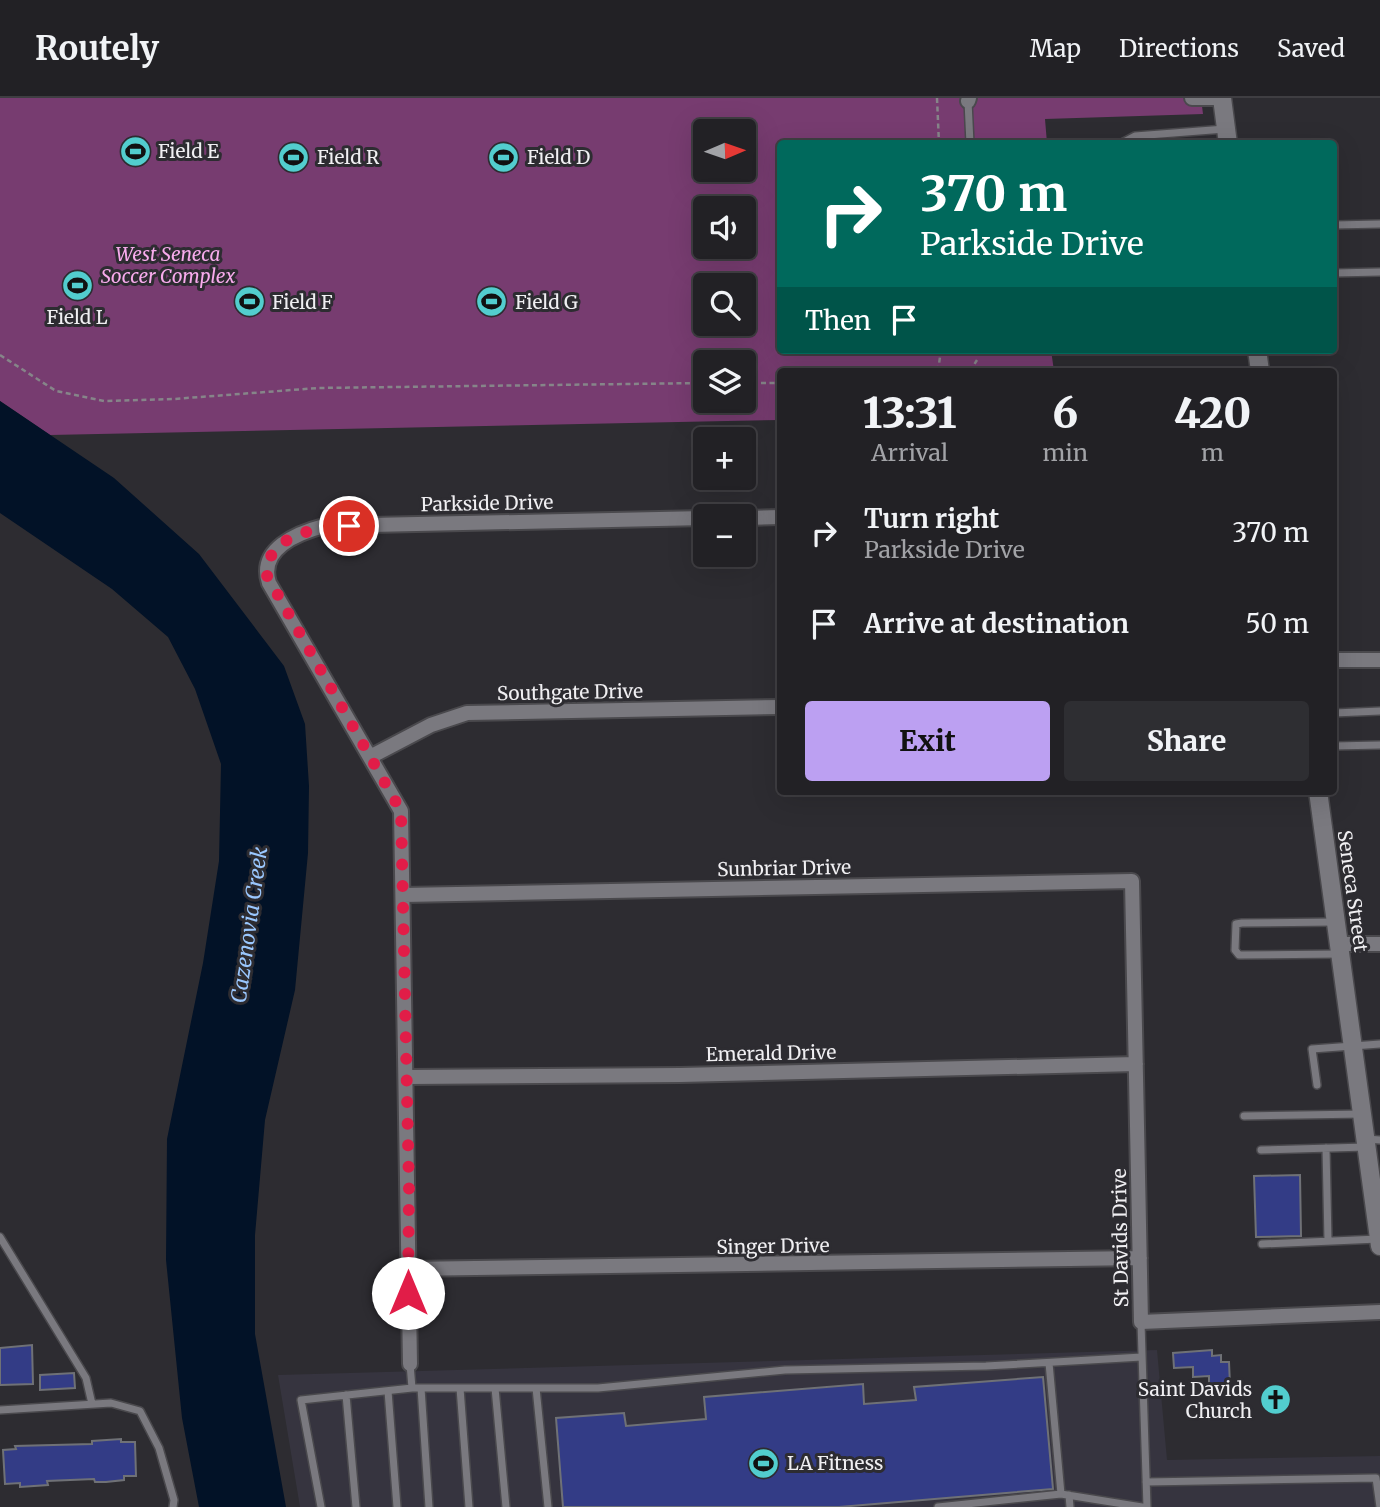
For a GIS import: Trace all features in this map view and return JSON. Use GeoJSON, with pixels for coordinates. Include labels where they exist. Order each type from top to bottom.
{"type":"FeatureCollection","features":[{"type":"Feature","properties":{"kind":"street"},"geometry":{"type":"LineString","coordinates":[[1192,98],[1222,98],[1227,136]]}},
{"type":"Feature","properties":{"kind":"street"},"geometry":{"type":"LineString","coordinates":[[756,518],[777,517]]}},
{"type":"Feature","properties":{"kind":"street","name":"Parkside Drive"},"geometry":{"type":"LineString","coordinates":[[370,757],[269,583],[267,565],[276,550],[292,538],[324,526],[693,518]]}},
{"type":"Feature","properties":{"kind":"street"},"geometry":{"type":"LineString","coordinates":[[1337,660],[1380,660]]}},
{"type":"Feature","properties":{"kind":"street","name":"Southgate Drive"},"geometry":{"type":"LineString","coordinates":[[370,757],[431,725],[467,713],[777,707]]}},
{"type":"Feature","properties":{"kind":"street"},"geometry":{"type":"LineString","coordinates":[[370,757],[401,811],[410,1364]]}},
{"type":"Feature","properties":{"kind":"street","name":"Seneca Street"},"geometry":{"type":"LineString","coordinates":[[1319,795],[1362,1114],[1371,1142],[1380,1242]]}},
{"type":"Feature","properties":{"kind":"street","name":"Sunbriar Drive"},"geometry":{"type":"LineString","coordinates":[[402,895],[1132,881],[1133,915]]}},
{"type":"Feature","properties":{"kind":"street","name":"St Davids Drive"},"geometry":{"type":"LineString","coordinates":[[1133,915],[1142,1322],[1380,1312]]}},
{"type":"Feature","properties":{"kind":"street"},"geometry":{"type":"LineString","coordinates":[[1339,949],[1380,944]]}},
{"type":"Feature","properties":{"kind":"street","name":"Emerald Drive"},"geometry":{"type":"LineString","coordinates":[[407,1077],[680,1075],[1136,1064]]}},
{"type":"Feature","properties":{"kind":"street","name":"Singer Drive"},"geometry":{"type":"LineString","coordinates":[[407,1269],[1140,1258]]}},
{"type":"Feature","properties":{"kind":"lane"},"geometry":{"type":"LineString","coordinates":[[969,99],[970,140]]}},
{"type":"Feature","properties":{"kind":"lane"},"geometry":{"type":"LineString","coordinates":[[1128,140],[1135,136],[1227,136]]}},
{"type":"Feature","properties":{"kind":"lane"},"geometry":{"type":"LineString","coordinates":[[1337,225],[1380,224]]}},
{"type":"Feature","properties":{"kind":"lane"},"geometry":{"type":"LineString","coordinates":[[1337,273],[1380,272]]}},
{"type":"Feature","properties":{"kind":"lane"},"geometry":{"type":"LineString","coordinates":[[1337,713],[1380,711]]}},
{"type":"Feature","properties":{"kind":"lane"},"geometry":{"type":"LineString","coordinates":[[1337,746],[1380,745]]}},
{"type":"Feature","properties":{"kind":"lane"},"geometry":{"type":"LineString","coordinates":[[1336,922],[1242,923],[1234,929],[1235,950],[1239,955],[1339,949]]}},
{"type":"Feature","properties":{"kind":"lane"},"geometry":{"type":"LineString","coordinates":[[1317,1085],[1312,1049],[1380,1044]]}},
{"type":"Feature","properties":{"kind":"lane"},"geometry":{"type":"LineString","coordinates":[[1244,1116],[1362,1114]]}},
{"type":"Feature","properties":{"kind":"lane"},"geometry":{"type":"LineString","coordinates":[[1261,1150],[1326,1148],[1371,1142]]}},
{"type":"Feature","properties":{"kind":"lane"},"geometry":{"type":"LineString","coordinates":[[1326,1148],[1328,1241]]}},
{"type":"Feature","properties":{"kind":"lane"},"geometry":{"type":"LineString","coordinates":[[0,1237],[86,1378],[92,1404]]}},
{"type":"Feature","properties":{"kind":"lane"},"geometry":{"type":"LineString","coordinates":[[1262,1244],[1380,1242]]}},
{"type":"Feature","properties":{"kind":"lane"},"geometry":{"type":"LineString","coordinates":[[938,1507],[1065,1495],[1109,1504],[1145,1507],[1142,1322]]}},
{"type":"Feature","properties":{"kind":"lane"},"geometry":{"type":"LineString","coordinates":[[321,1507],[301,1400],[412,1388],[598,1388],[785,1370],[1049,1363],[1142,1357]]}},
{"type":"Feature","properties":{"kind":"lane"},"geometry":{"type":"LineString","coordinates":[[1049,1363],[1065,1495],[1070,1507]]}},
{"type":"Feature","properties":{"kind":"lane"},"geometry":{"type":"LineString","coordinates":[[410,1364],[412,1388]]}},
{"type":"Feature","properties":{"kind":"lane"},"geometry":{"type":"LineString","coordinates":[[421,1388],[429,1507]]}},
{"type":"Feature","properties":{"kind":"lane"},"geometry":{"type":"LineString","coordinates":[[460,1388],[469,1507]]}},
{"type":"Feature","properties":{"kind":"lane"},"geometry":{"type":"LineString","coordinates":[[495,1388],[506,1507]]}},
{"type":"Feature","properties":{"kind":"lane"},"geometry":{"type":"LineString","coordinates":[[536,1388],[548,1507]]}},
{"type":"Feature","properties":{"kind":"lane"},"geometry":{"type":"LineString","coordinates":[[388,1391],[397,1507]]}},
{"type":"Feature","properties":{"kind":"lane"},"geometry":{"type":"LineString","coordinates":[[346,1395],[356,1507]]}},
{"type":"Feature","properties":{"kind":"lane"},"geometry":{"type":"LineString","coordinates":[[0,1410],[111,1403],[140,1411],[159,1448],[174,1500],[173,1507]]}},
{"type":"Feature","properties":{"kind":"lane"},"geometry":{"type":"LineString","coordinates":[[1146,1482],[1376,1478],[1380,1507]]}},
{"type":"Feature","properties":{"kind":"path"},"geometry":{"type":"LineString","coordinates":[[937,98],[939,140]]}},
{"type":"Feature","properties":{"kind":"path"},"geometry":{"type":"LineString","coordinates":[[0,355],[56,391],[104,401],[174,399],[330,387],[693,383]]}},
{"type":"Feature","properties":{"kind":"path"},"geometry":{"type":"LineString","coordinates":[[972,368],[977,360]]}},
{"type":"Feature","properties":{"kind":"path"},"geometry":{"type":"LineString","coordinates":[[756,383],[777,383]]}},
{"type":"Feature","properties":{"kind":"shaded area"},"geometry":{"type":"Polygon","coordinates":[[[1157,1350],[1167,1460],[1380,1456],[1380,1507],[300,1507],[278,1375],[1157,1350]]]}},
{"type":"Feature","properties":{"kind":"green space","name":"West Seneca Soccer Complex"},"geometry":{"type":"Polygon","coordinates":[[[0,98],[1201,98],[1203,114],[1045,119],[1047,140],[777,140],[777,354],[1052,354],[1054,368],[777,368],[777,420],[50,435],[0,401],[0,98]]]}},
{"type":"Feature","properties":{"kind":"water","name":"Cazenovia Creek"},"geometry":{"type":"Polygon","coordinates":[[[0,401],[114,478],[199,554],[284,666],[305,724],[309,786],[308,853],[295,990],[265,1120],[255,1235],[255,1334],[286,1507],[199,1507],[182,1418],[166,1260],[167,1139],[203,963],[219,861],[221,764],[195,689],[168,637],[112,589],[0,513],[0,401]]]}},
{"type":"Feature","properties":{"kind":"building"},"geometry":{"type":"Polygon","coordinates":[[[1300,1175],[1301,1236],[1256,1237],[1254,1176],[1300,1175]]]}},
{"type":"Feature","properties":{"kind":"building"},"geometry":{"type":"Polygon","coordinates":[[[32,1345],[33,1384],[0,1385],[0,1348],[32,1345]]]}},
{"type":"Feature","properties":{"kind":"building"},"geometry":{"type":"Polygon","coordinates":[[[1212,1350],[1212,1356],[1221,1355],[1221,1362],[1229,1362],[1230,1385],[1209,1386],[1209,1376],[1193,1377],[1193,1367],[1174,1368],[1173,1353],[1212,1350]]]}},
{"type":"Feature","properties":{"kind":"building"},"geometry":{"type":"Polygon","coordinates":[[[74,1373],[75,1388],[40,1390],[40,1375],[74,1373]]]}},
{"type":"Feature","properties":{"kind":"building"},"geometry":{"type":"Polygon","coordinates":[[[1043,1377],[1053,1489],[839,1507],[563,1507],[556,1418],[624,1413],[626,1426],[706,1419],[704,1397],[863,1384],[864,1404],[916,1400],[914,1387],[1043,1377]]]}},
{"type":"Feature","properties":{"kind":"building"},"geometry":{"type":"Polygon","coordinates":[[[121,1439],[121,1442],[135,1442],[136,1476],[124,1476],[124,1480],[106,1482],[95,1482],[94,1479],[47,1481],[48,1485],[20,1487],[20,1483],[5,1484],[3,1450],[16,1449],[15,1446],[92,1444],[92,1441],[121,1439]]]}},
{"type":"Feature","properties":{"kind":"place","name":"Field E"},"geometry":{"type":"Point","coordinates":[135,151]}},
{"type":"Feature","properties":{"kind":"place","name":"Field R"},"geometry":{"type":"Point","coordinates":[294,157]}},
{"type":"Feature","properties":{"kind":"place","name":"Field D"},"geometry":{"type":"Point","coordinates":[504,157]}},
{"type":"Feature","properties":{"kind":"place","name":"Field L"},"geometry":{"type":"Point","coordinates":[77,286]}},
{"type":"Feature","properties":{"kind":"place","name":"Field F"},"geometry":{"type":"Point","coordinates":[249,302]}},
{"type":"Feature","properties":{"kind":"place","name":"Field G"},"geometry":{"type":"Point","coordinates":[492,302]}},
{"type":"Feature","properties":{"kind":"place","name":"Saint Davids Church"},"geometry":{"type":"Point","coordinates":[1275,1400]}},
{"type":"Feature","properties":{"kind":"place","name":"LA Fitness"},"geometry":{"type":"Point","coordinates":[764,1463]}},
{"type":"Feature","properties":{"kind":"route"},"geometry":{"type":"LineString","coordinates":[[349,526],[324,526],[307,530],[292,538],[270,556],[266,574],[401,811],[409,1189],[408,1293]]}}]}
